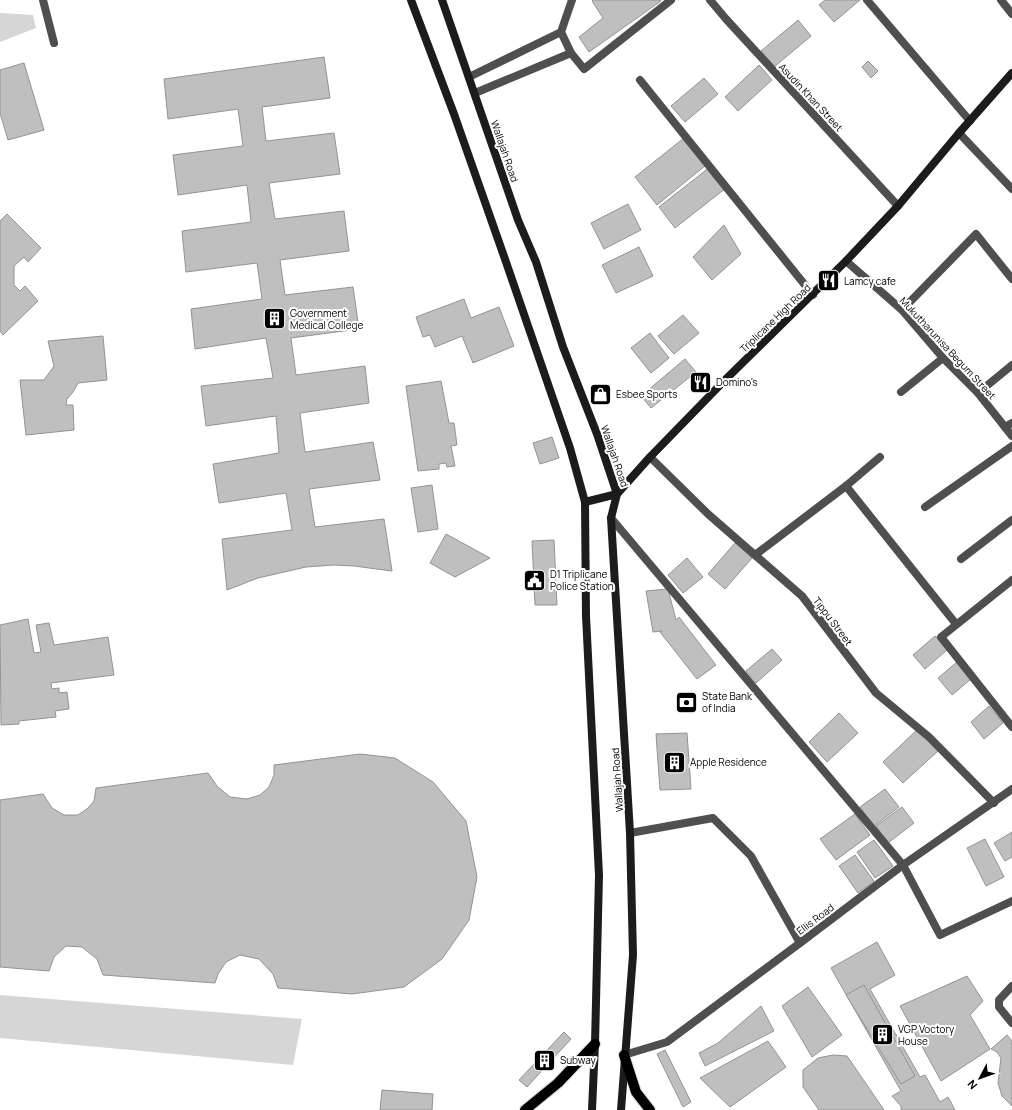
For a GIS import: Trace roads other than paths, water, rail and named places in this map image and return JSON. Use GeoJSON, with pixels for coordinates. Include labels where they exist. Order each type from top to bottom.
{"type":"FeatureCollection","features":[{"type":"Feature","properties":{"kind":"main road"},"geometry":{"type":"LineString","coordinates":[[411,0],[454,114],[506,262],[570,448],[585,502],[586,616],[600,875],[592,1110]]}},
{"type":"Feature","properties":{"kind":"main road","name":"Wallajah Road"},"geometry":{"type":"LineString","coordinates":[[442,0],[518,220],[533,255],[563,347],[597,434],[617,494],[610,518],[630,833],[633,955],[624,1055],[621,1110]]}},
{"type":"Feature","properties":{"kind":"main road","name":"Triplicane High Road"},"geometry":{"type":"LineString","coordinates":[[617,494],[650,457],[724,381],[813,295],[898,206],[1012,73]]}},
{"type":"Feature","properties":{"kind":"main road"},"geometry":{"type":"LineString","coordinates":[[585,502],[617,494]]}},
{"type":"Feature","properties":{"kind":"main road"},"geometry":{"type":"LineString","coordinates":[[525,1110],[558,1082],[595,1044]]}},
{"type":"Feature","properties":{"kind":"main road"},"geometry":{"type":"LineString","coordinates":[[624,1055],[636,1092],[650,1110]]}},
{"type":"Feature","properties":{"kind":"street"},"geometry":{"type":"LineString","coordinates":[[43,0],[54,43]]}},
{"type":"Feature","properties":{"kind":"street"},"geometry":{"type":"LineString","coordinates":[[572,0],[561,32],[571,54],[584,69],[671,0]]}},
{"type":"Feature","properties":{"kind":"street","name":"Asudin Khan Street"},"geometry":{"type":"LineString","coordinates":[[710,0],[898,206]]}},
{"type":"Feature","properties":{"kind":"street"},"geometry":{"type":"LineString","coordinates":[[868,0],[970,122]]}},
{"type":"Feature","properties":{"kind":"street"},"geometry":{"type":"LineString","coordinates":[[1001,0],[1012,14]]}},
{"type":"Feature","properties":{"kind":"street"},"geometry":{"type":"LineString","coordinates":[[469,76],[561,32]]}},
{"type":"Feature","properties":{"kind":"street"},"geometry":{"type":"LineString","coordinates":[[475,93],[571,54]]}},
{"type":"Feature","properties":{"kind":"street"},"geometry":{"type":"LineString","coordinates":[[640,80],[813,295]]}},
{"type":"Feature","properties":{"kind":"street"},"geometry":{"type":"LineString","coordinates":[[959,133],[1012,189]]}},
{"type":"Feature","properties":{"kind":"street"},"geometry":{"type":"LineString","coordinates":[[902,310],[976,234],[1012,280]]}},
{"type":"Feature","properties":{"kind":"street","name":"Mukutharunisa Begum Street"},"geometry":{"type":"LineString","coordinates":[[846,261],[902,310],[942,358],[1008,425],[1012,436]]}},
{"type":"Feature","properties":{"kind":"street"},"geometry":{"type":"LineString","coordinates":[[901,392],[942,358]]}},
{"type":"Feature","properties":{"kind":"street"},"geometry":{"type":"LineString","coordinates":[[978,393],[1012,366]]}},
{"type":"Feature","properties":{"kind":"street"},"geometry":{"type":"LineString","coordinates":[[925,507],[1012,446]]}},
{"type":"Feature","properties":{"kind":"street","name":"Tippu Street"},"geometry":{"type":"LineString","coordinates":[[650,457],[708,514],[802,596],[876,693],[930,737],[994,803]]}},
{"type":"Feature","properties":{"kind":"street"},"geometry":{"type":"LineString","coordinates":[[755,555],[846,486],[880,458]]}},
{"type":"Feature","properties":{"kind":"street"},"geometry":{"type":"LineString","coordinates":[[846,486],[956,624]]}},
{"type":"Feature","properties":{"kind":"street"},"geometry":{"type":"LineString","coordinates":[[610,518],[902,865],[940,935],[1012,901]]}},
{"type":"Feature","properties":{"kind":"street"},"geometry":{"type":"LineString","coordinates":[[961,559],[1012,520]]}},
{"type":"Feature","properties":{"kind":"street"},"geometry":{"type":"LineString","coordinates":[[1012,580],[941,637],[1012,727]]}},
{"type":"Feature","properties":{"kind":"street","name":"Ellis Road"},"geometry":{"type":"LineString","coordinates":[[624,1055],[667,1042],[902,865],[994,803],[1012,789]]}},
{"type":"Feature","properties":{"kind":"street"},"geometry":{"type":"LineString","coordinates":[[630,833],[713,818],[752,856],[800,943]]}},
{"type":"Feature","properties":{"kind":"street"},"geometry":{"type":"LineString","coordinates":[[1012,986],[999,1000],[999,1007],[1012,1023]]}},
{"type":"Feature","properties":{"kind":"place","name":"Lamcy cafe"},"geometry":{"type":"Point","coordinates":[829,281]}},
{"type":"Feature","properties":{"kind":"place","name":"Government Medical College"},"geometry":{"type":"Point","coordinates":[275,319]}},
{"type":"Feature","properties":{"kind":"place","name":"Domino's"},"geometry":{"type":"Point","coordinates":[701,382]}},
{"type":"Feature","properties":{"kind":"place","name":"Esbee Sports"},"geometry":{"type":"Point","coordinates":[601,394]}},
{"type":"Feature","properties":{"kind":"place","name":"D1 Triplicane Police Station"},"geometry":{"type":"Point","coordinates":[535,580]}},
{"type":"Feature","properties":{"kind":"place","name":"State Bank of India"},"geometry":{"type":"Point","coordinates":[686,702]}},
{"type":"Feature","properties":{"kind":"place","name":"Apple Residence"},"geometry":{"type":"Point","coordinates":[674,762]}},
{"type":"Feature","properties":{"kind":"place","name":"VGP Voctory House"},"geometry":{"type":"Point","coordinates":[882,1035]}},
{"type":"Feature","properties":{"kind":"place","name":"Subway"},"geometry":{"type":"Point","coordinates":[545,1060]}}]}
